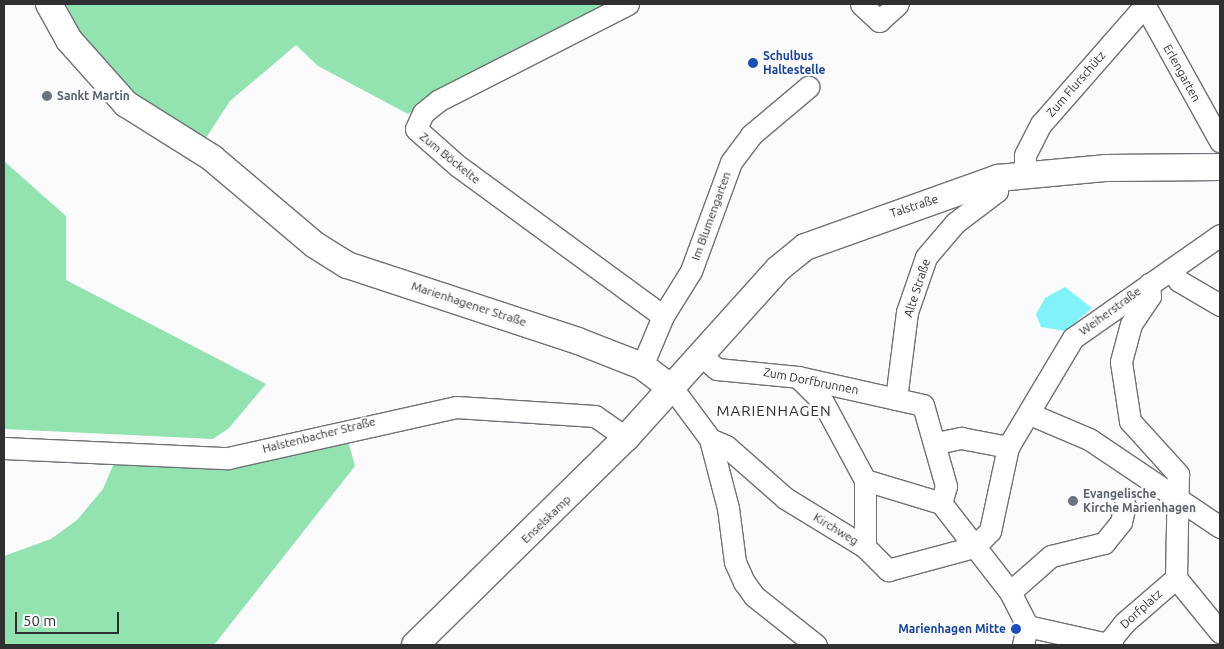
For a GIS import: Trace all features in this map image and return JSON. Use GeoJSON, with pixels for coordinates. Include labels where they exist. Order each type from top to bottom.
{"type":"FeatureCollection","features":[{"type":"Feature","properties":{"kind":"main road","name":"Marienhagener Straße"},"geometry":{"type":"LineString","coordinates":[[49,4],[69,40],[126,104],[212,158],[315,245],[346,265],[536,326],[642,366],[673,389]]}},
{"type":"Feature","properties":{"kind":"main road","name":"Talstraße"},"geometry":{"type":"LineString","coordinates":[[673,389],[778,269],[805,247],[998,178],[1025,173],[1220,167]]}},
{"type":"Feature","properties":{"kind":"main road","name":"Enselskamp"},"geometry":{"type":"LineString","coordinates":[[415,645],[626,438],[673,389]]}},
{"type":"Feature","properties":{"kind":"street","name":"Zum Böckelte"},"geometry":{"type":"LineString","coordinates":[[628,4],[438,101],[423,113],[416,129],[458,166],[663,316]]}},
{"type":"Feature","properties":{"kind":"street"},"geometry":{"type":"LineString","coordinates":[[861,4],[879,21],[898,4]]}},
{"type":"Feature","properties":{"kind":"street","name":"Erlengarten"},"geometry":{"type":"LineString","coordinates":[[1145,4],[1220,141]]}},
{"type":"Feature","properties":{"kind":"street","name":"Zum Flurschütz"},"geometry":{"type":"LineString","coordinates":[[1025,173],[1025,156],[1041,124],[1145,4]]}},
{"type":"Feature","properties":{"kind":"street","name":"Im Blumengarten"},"geometry":{"type":"LineString","coordinates":[[642,366],[663,316],[691,271],[731,162],[751,135],[808,87]]}},
{"type":"Feature","properties":{"kind":"street","name":"Alte Straße"},"geometry":{"type":"LineString","coordinates":[[896,398],[907,312],[926,257],[955,223],[997,191],[998,178]]}},
{"type":"Feature","properties":{"kind":"street","name":"Weiherstraße"},"geometry":{"type":"LineString","coordinates":[[1030,414],[1073,338],[1220,235]]}},
{"type":"Feature","properties":{"kind":"street"},"geometry":{"type":"LineString","coordinates":[[1172,270],[1179,281],[1220,305]]}},
{"type":"Feature","properties":{"kind":"street"},"geometry":{"type":"LineString","coordinates":[[1149,284],[1150,296],[1131,324],[1121,362],[1130,421],[1178,474],[1176,578],[1220,632]]}},
{"type":"Feature","properties":{"kind":"street","name":"Zum Dorfbrunnen"},"geometry":{"type":"LineString","coordinates":[[702,357],[718,369],[798,377],[923,405],[937,443]]}},
{"type":"Feature","properties":{"kind":"street"},"geometry":{"type":"LineString","coordinates":[[798,377],[823,402],[865,480],[865,547]]}},
{"type":"Feature","properties":{"kind":"street","name":"Marienhagener Straße"},"geometry":{"type":"LineString","coordinates":[[673,389],[710,439],[728,508],[735,562],[744,582],[754,596],[816,645]]}},
{"type":"Feature","properties":{"kind":"street","name":"Halstenbacher Straße"},"geometry":{"type":"LineString","coordinates":[[4,448],[228,458],[456,407],[595,416],[626,438]]}},
{"type":"Feature","properties":{"kind":"street"},"geometry":{"type":"LineString","coordinates":[[974,547],[990,531],[1008,447],[1030,414],[1089,439],[1220,527]]}},
{"type":"Feature","properties":{"kind":"street"},"geometry":{"type":"LineString","coordinates":[[941,503],[946,486],[937,443],[961,438],[1008,447]]}},
{"type":"Feature","properties":{"kind":"street","name":"Kirchweg"},"geometry":{"type":"LineString","coordinates":[[710,439],[726,446],[785,498],[865,547],[888,570],[974,547]]}},
{"type":"Feature","properties":{"kind":"street"},"geometry":{"type":"LineString","coordinates":[[865,480],[941,503],[1010,592],[1025,636]]}},
{"type":"Feature","properties":{"kind":"street"},"geometry":{"type":"LineString","coordinates":[[1010,592],[1052,556],[1104,543],[1121,522],[1126,505]]}},
{"type":"Feature","properties":{"kind":"street","name":"Dorfplatz"},"geometry":{"type":"LineString","coordinates":[[1025,636],[1110,644],[1124,623],[1176,578]]}},
{"type":"Feature","properties":{"kind":"green space"},"geometry":{"type":"Polygon","coordinates":[[[58,4],[613,4],[461,80],[408,114],[318,66],[296,45],[230,101],[202,144],[132,99],[98,65],[58,4]]]}},
{"type":"Feature","properties":{"kind":"green space"},"geometry":{"type":"Polygon","coordinates":[[[4,161],[66,216],[66,280],[266,384],[229,428],[213,439],[4,429],[4,161]]]}},
{"type":"Feature","properties":{"kind":"green space"},"geometry":{"type":"Polygon","coordinates":[[[346,434],[355,466],[214,645],[4,645],[4,556],[51,539],[77,520],[103,489],[114,463],[346,434]]]}},
{"type":"Feature","properties":{"kind":"water"},"geometry":{"type":"Polygon","coordinates":[[[1065,287],[1092,308],[1066,331],[1041,327],[1036,314],[1045,298],[1065,287]]]}},
{"type":"Feature","properties":{"kind":"place","name":"Schulbus Haltestelle"},"geometry":{"type":"Point","coordinates":[753,63]}},
{"type":"Feature","properties":{"kind":"place","name":"Sankt Martin"},"geometry":{"type":"Point","coordinates":[47,96]}},
{"type":"Feature","properties":{"kind":"place","name":"Evangelische Kirche Marienhagen"},"geometry":{"type":"Point","coordinates":[1073,501]}},
{"type":"Feature","properties":{"kind":"place","name":"Marienhagen Mitte"},"geometry":{"type":"Point","coordinates":[1016,629]}},
{"type":"Feature","properties":{"kind":"district","name":"MARIENHAGEN"},"geometry":{"type":"Point","coordinates":[774,411]}}]}
